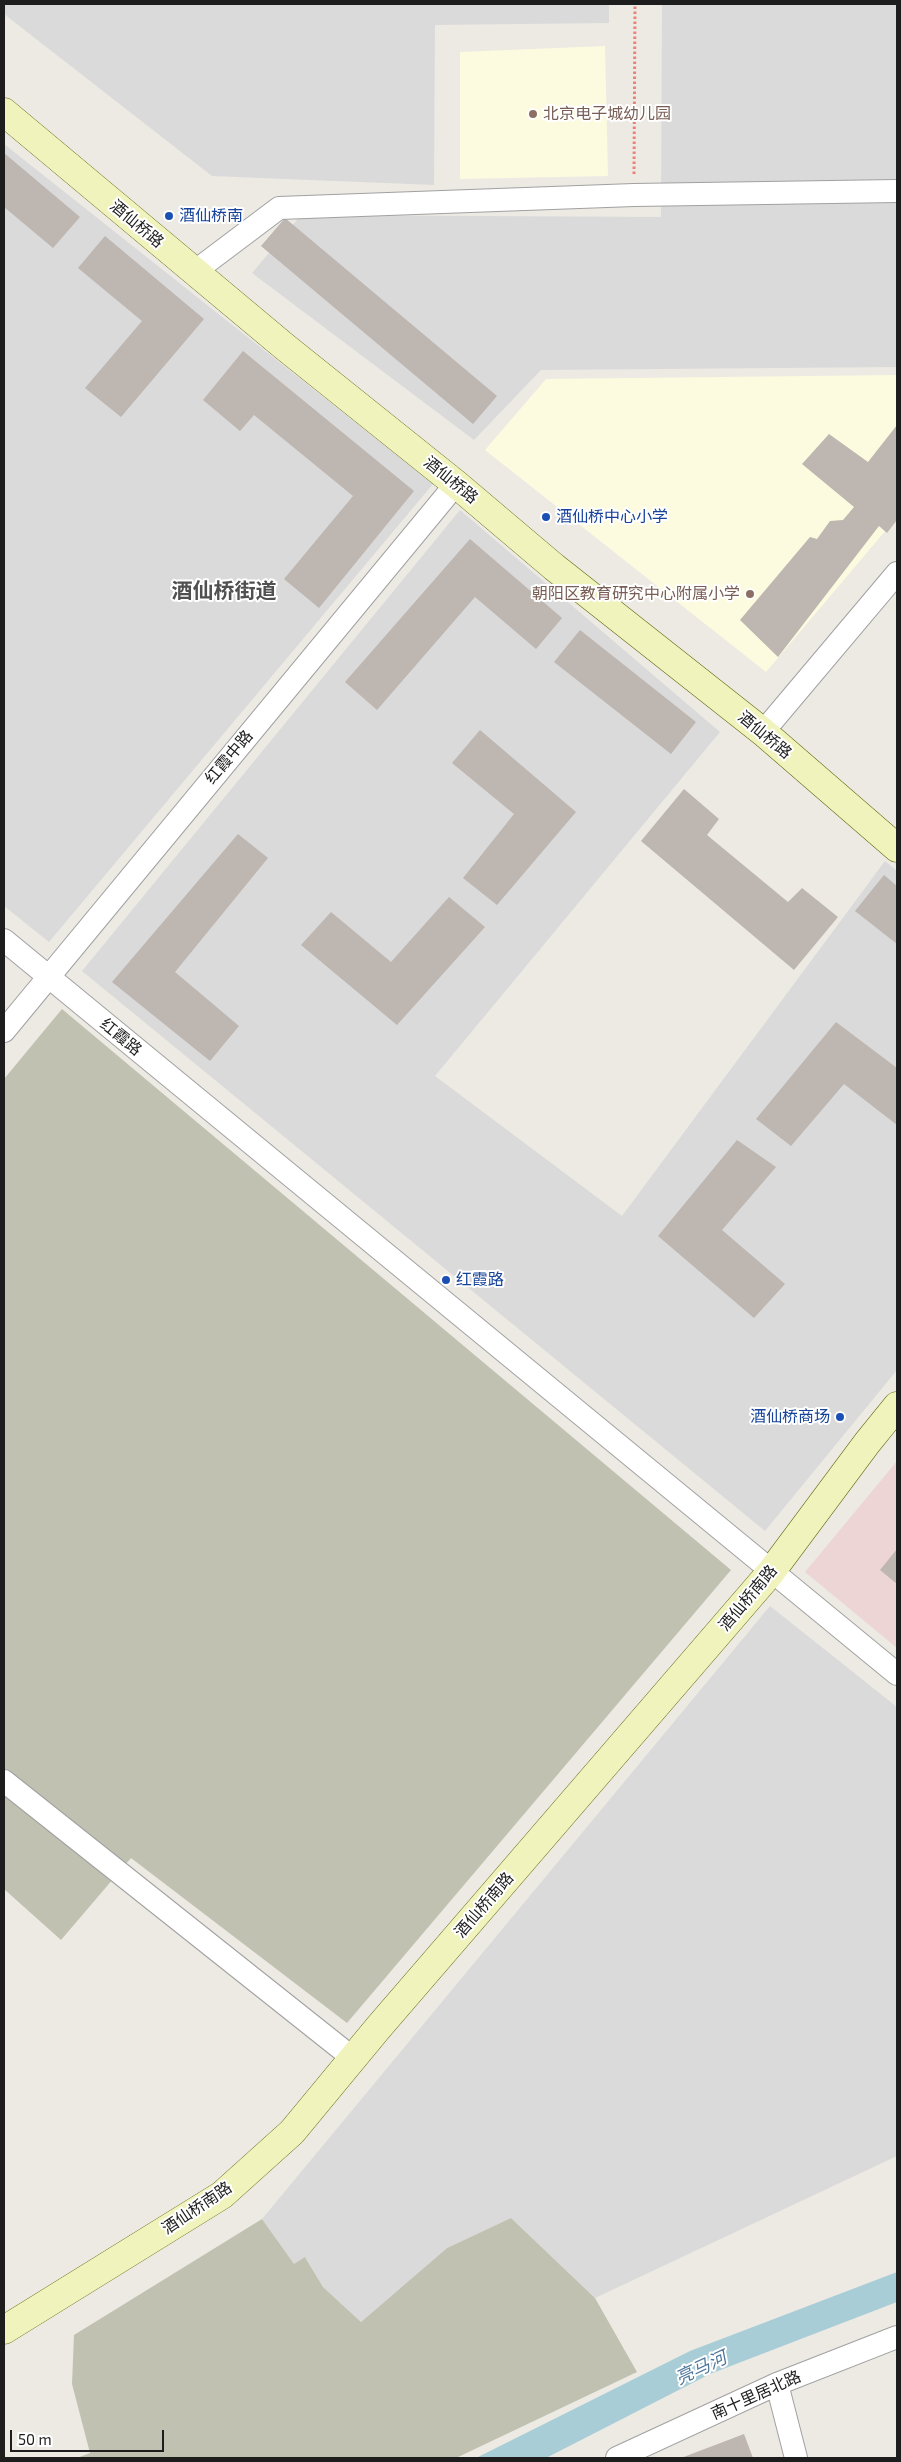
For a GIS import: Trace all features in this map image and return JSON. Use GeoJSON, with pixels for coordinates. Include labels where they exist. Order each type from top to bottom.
{"type":"FeatureCollection","features":[{"type":"Feature","properties":{"kind":"street","name":"酒仙桥路"},"geometry":{"type":"LineString","coordinates":[[4,112],[194,272],[456,484],[554,566],[763,732],[897,848]]}},
{"type":"Feature","properties":{"kind":"street"},"geometry":{"type":"LineString","coordinates":[[194,272],[278,208],[634,194],[897,191]]}},
{"type":"Feature","properties":{"kind":"street","name":"红霞中路"},"geometry":{"type":"LineString","coordinates":[[4,1031],[47,976],[456,484]]}},
{"type":"Feature","properties":{"kind":"street"},"geometry":{"type":"LineString","coordinates":[[763,732],[897,573]]}},
{"type":"Feature","properties":{"kind":"street","name":"红霞路"},"geometry":{"type":"LineString","coordinates":[[4,940],[897,1674]]}},
{"type":"Feature","properties":{"kind":"street","name":"酒仙桥南路"},"geometry":{"type":"LineString","coordinates":[[4,2330],[222,2195],[292,2132],[378,2028],[771,1572],[867,1443],[897,1406]]}},
{"type":"Feature","properties":{"kind":"street"},"geometry":{"type":"LineString","coordinates":[[4,1781],[354,2059]]}},
{"type":"Feature","properties":{"kind":"street","name":"南十里居北路"},"geometry":{"type":"LineString","coordinates":[[617,2458],[777,2384],[897,2337]]}},
{"type":"Feature","properties":{"kind":"street"},"geometry":{"type":"LineString","coordinates":[[777,2384],[796,2458]]}},
{"type":"Feature","properties":{"kind":"path"},"geometry":{"type":"LineString","coordinates":[[634,194],[635,4]]}},
{"type":"Feature","properties":{"kind":"shaded area"},"geometry":{"type":"Polygon","coordinates":[[[4,4],[609,4],[609,23],[435,25],[434,185],[212,176],[4,14],[4,4]]]}},
{"type":"Feature","properties":{"kind":"shaded area"},"geometry":{"type":"Polygon","coordinates":[[[662,4],[897,4],[897,367],[541,370],[474,440],[252,273],[301,215],[661,217],[662,4]]]}},
{"type":"Feature","properties":{"kind":"shaded area","name":"北京电子城幼儿园"},"geometry":{"type":"Polygon","coordinates":[[[605,46],[608,176],[460,179],[460,52],[605,46]]]}},
{"type":"Feature","properties":{"kind":"shaded area"},"geometry":{"type":"Polygon","coordinates":[[[4,144],[433,484],[49,942],[4,906],[4,144]]]}},
{"type":"Feature","properties":{"kind":"shaded area","name":"朝阳区教育研究中心附属小学"},"geometry":{"type":"Polygon","coordinates":[[[897,375],[897,517],[766,672],[485,450],[546,379],[897,375]]]}},
{"type":"Feature","properties":{"kind":"shaded area"},"geometry":{"type":"Polygon","coordinates":[[[460,510],[720,732],[435,1076],[622,1216],[885,861],[897,871],[897,1370],[765,1531],[82,971],[460,510]]]}},
{"type":"Feature","properties":{"kind":"shaded area"},"geometry":{"type":"Polygon","coordinates":[[[62,1009],[731,1570],[347,2023],[131,1858],[61,1940],[4,1889],[4,1079],[62,1009]]]}},
{"type":"Feature","properties":{"kind":"shaded area"},"geometry":{"type":"Polygon","coordinates":[[[897,1461],[897,1648],[805,1572],[897,1461]]]}},
{"type":"Feature","properties":{"kind":"shaded area"},"geometry":{"type":"Polygon","coordinates":[[[770,1606],[897,1707],[897,2156],[595,2298],[511,2218],[447,2248],[361,2322],[323,2287],[306,2258],[294,2265],[262,2219],[770,1606]]]}},
{"type":"Feature","properties":{"kind":"shaded area"},"geometry":{"type":"Polygon","coordinates":[[[511,2218],[595,2298],[637,2372],[456,2458],[77,2458],[90,2453],[72,2384],[74,2335],[262,2219],[294,2264],[305,2257],[323,2287],[361,2322],[447,2248],[511,2218]]]}},
{"type":"Feature","properties":{"kind":"water","name":"亮马河"},"geometry":{"type":"Polygon","coordinates":[[[897,2272],[897,2302],[710,2374],[546,2458],[476,2458],[690,2351],[897,2272]]]}},
{"type":"Feature","properties":{"kind":"building"},"geometry":{"type":"Polygon","coordinates":[[[4,153],[80,217],[53,248],[4,207],[4,153]]]}},
{"type":"Feature","properties":{"kind":"building"},"geometry":{"type":"Polygon","coordinates":[[[285,218],[497,396],[473,424],[261,246],[285,218]]]}},
{"type":"Feature","properties":{"kind":"building"},"geometry":{"type":"Polygon","coordinates":[[[105,236],[204,319],[121,417],[85,388],[142,321],[78,268],[105,236]]]}},
{"type":"Feature","properties":{"kind":"building"},"geometry":{"type":"Polygon","coordinates":[[[243,351],[414,491],[319,608],[284,579],[353,496],[254,415],[240,431],[203,400],[243,351]]]}},
{"type":"Feature","properties":{"kind":"building"},"geometry":{"type":"Polygon","coordinates":[[[897,425],[897,520],[887,533],[879,526],[778,657],[740,620],[810,537],[817,539],[830,521],[843,520],[854,507],[802,464],[829,434],[868,462],[897,425]]]}},
{"type":"Feature","properties":{"kind":"building"},"geometry":{"type":"Polygon","coordinates":[[[470,539],[562,618],[536,649],[475,597],[377,710],[345,682],[470,539]]]}},
{"type":"Feature","properties":{"kind":"building"},"geometry":{"type":"Polygon","coordinates":[[[580,630],[696,722],[671,754],[554,662],[580,630]]]}},
{"type":"Feature","properties":{"kind":"building"},"geometry":{"type":"Polygon","coordinates":[[[480,730],[576,812],[497,905],[463,878],[514,814],[452,763],[480,730]]]}},
{"type":"Feature","properties":{"kind":"building"},"geometry":{"type":"Polygon","coordinates":[[[684,789],[719,819],[707,835],[788,902],[802,888],[838,917],[794,970],[641,841],[684,789]]]}},
{"type":"Feature","properties":{"kind":"building"},"geometry":{"type":"Polygon","coordinates":[[[238,834],[268,858],[175,972],[239,1026],[210,1061],[112,982],[238,834]]]}},
{"type":"Feature","properties":{"kind":"building"},"geometry":{"type":"Polygon","coordinates":[[[884,875],[897,886],[897,944],[855,911],[884,875]]]}},
{"type":"Feature","properties":{"kind":"building"},"geometry":{"type":"Polygon","coordinates":[[[449,897],[485,927],[397,1025],[301,945],[331,912],[391,962],[449,897]]]}},
{"type":"Feature","properties":{"kind":"building"},"geometry":{"type":"Polygon","coordinates":[[[836,1022],[897,1068],[897,1125],[844,1084],[791,1146],[756,1119],[836,1022]]]}},
{"type":"Feature","properties":{"kind":"building"},"geometry":{"type":"Polygon","coordinates":[[[737,1140],[776,1167],[722,1230],[785,1284],[754,1318],[658,1236],[737,1140]]]}},
{"type":"Feature","properties":{"kind":"building"},"geometry":{"type":"Polygon","coordinates":[[[897,1549],[897,1584],[880,1570],[897,1549]]]}},
{"type":"Feature","properties":{"kind":"building"},"geometry":{"type":"Polygon","coordinates":[[[744,2434],[753,2458],[681,2458],[744,2434]]]}},
{"type":"Feature","properties":{"kind":"place","name":"北京电子城幼儿园"},"geometry":{"type":"Point","coordinates":[533,114]}},
{"type":"Feature","properties":{"kind":"place","name":"酒仙桥南"},"geometry":{"type":"Point","coordinates":[169,216]}},
{"type":"Feature","properties":{"kind":"place","name":"酒仙桥中心小学"},"geometry":{"type":"Point","coordinates":[546,517]}},
{"type":"Feature","properties":{"kind":"place","name":"朝阳区教育研究中心附属小学"},"geometry":{"type":"Point","coordinates":[750,594]}},
{"type":"Feature","properties":{"kind":"place","name":"红霞路"},"geometry":{"type":"Point","coordinates":[446,1280]}},
{"type":"Feature","properties":{"kind":"place","name":"酒仙桥商场"},"geometry":{"type":"Point","coordinates":[840,1417]}},
{"type":"Feature","properties":{"kind":"district","name":"酒仙桥街道"},"geometry":{"type":"Point","coordinates":[224,591]}}]}
